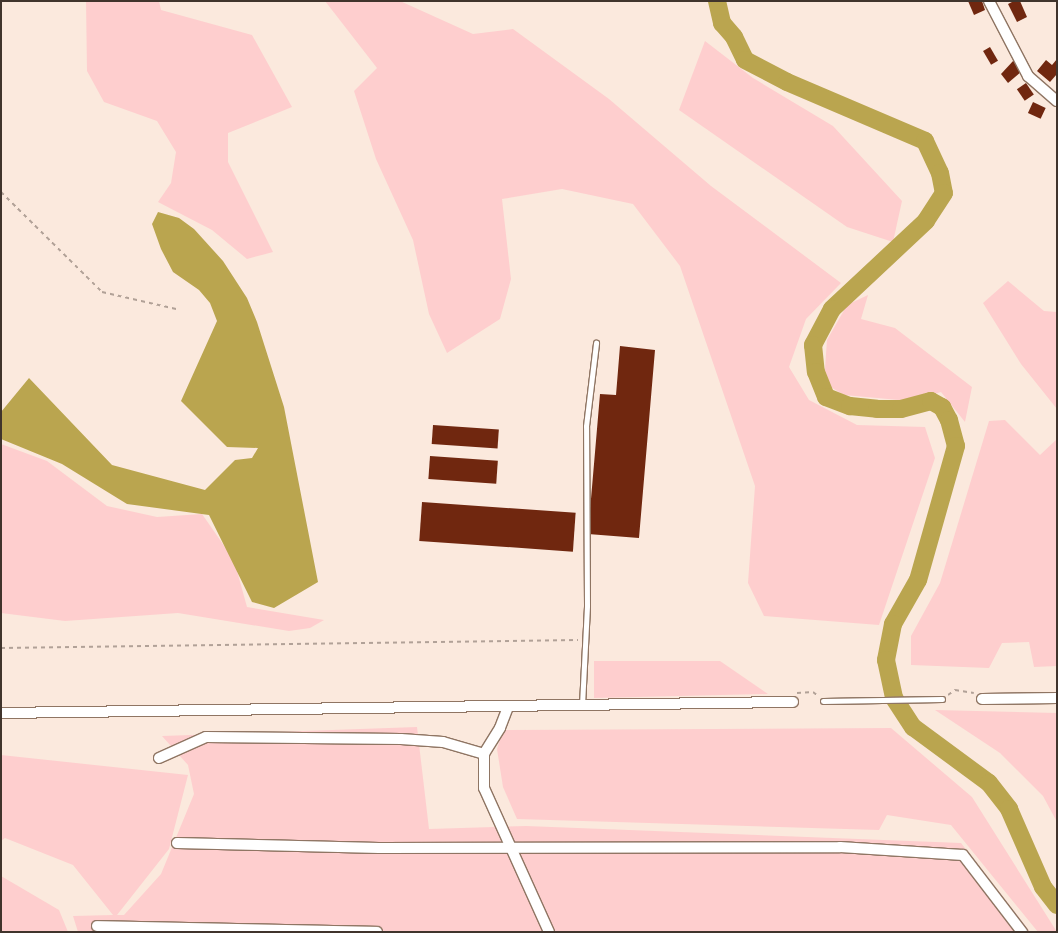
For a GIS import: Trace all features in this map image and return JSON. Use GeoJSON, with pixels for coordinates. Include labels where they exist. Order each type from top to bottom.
{"type":"FeatureCollection","features":[{"type":"Feature","properties":{"kind":"street"},"geometry":{"type":"LineString","coordinates":[[989,1],[1028,76],[1057,101]]}},
{"type":"Feature","properties":{"kind":"street"},"geometry":{"type":"LineString","coordinates":[[982,699],[1057,698]]}},
{"type":"Feature","properties":{"kind":"street"},"geometry":{"type":"LineString","coordinates":[[1,713],[793,702]]}},
{"type":"Feature","properties":{"kind":"street"},"geometry":{"type":"LineString","coordinates":[[508,707],[500,728],[484,754],[484,788],[549,932]]}},
{"type":"Feature","properties":{"kind":"street"},"geometry":{"type":"LineString","coordinates":[[159,758],[206,737],[401,738],[444,742],[484,754]]}},
{"type":"Feature","properties":{"kind":"street"},"geometry":{"type":"LineString","coordinates":[[177,843],[379,848],[840,847],[963,855],[1022,932]]}},
{"type":"Feature","properties":{"kind":"street"},"geometry":{"type":"LineString","coordinates":[[97,926],[377,932]]}},
{"type":"Feature","properties":{"kind":"lane"},"geometry":{"type":"LineString","coordinates":[[582,706],[585,640],[586,426],[596,343]]}},
{"type":"Feature","properties":{"kind":"lane"},"geometry":{"type":"LineString","coordinates":[[823,701],[942,699]]}},
{"type":"Feature","properties":{"kind":"path"},"geometry":{"type":"LineString","coordinates":[[1,192],[102,292],[176,309]]}},
{"type":"Feature","properties":{"kind":"path"},"geometry":{"type":"LineString","coordinates":[[1,648],[585,640]]}},
{"type":"Feature","properties":{"kind":"path"},"geometry":{"type":"LineString","coordinates":[[942,699],[955,690],[970,690],[982,699]]}},
{"type":"Feature","properties":{"kind":"path"},"geometry":{"type":"LineString","coordinates":[[793,702],[798,692],[814,692],[823,701]]}},
{"type":"Feature","properties":{"kind":"shaded area"},"geometry":{"type":"Polygon","coordinates":[[[86,1],[159,1],[161,10],[252,35],[292,107],[228,133],[228,162],[273,252],[247,259],[212,230],[158,202],[171,183],[176,152],[157,121],[104,102],[87,71],[86,1]]]}},
{"type":"Feature","properties":{"kind":"shaded area"},"geometry":{"type":"Polygon","coordinates":[[[325,1],[400,1],[473,34],[513,29],[609,99],[711,186],[841,283],[806,319],[789,367],[809,400],[857,425],[925,427],[935,458],[879,625],[764,616],[748,583],[755,486],[680,266],[633,204],[562,189],[502,199],[511,279],[500,319],[447,353],[429,314],[413,240],[376,159],[354,91],[377,68],[325,1]]]}},
{"type":"Feature","properties":{"kind":"shaded area"},"geometry":{"type":"Polygon","coordinates":[[[705,41],[753,78],[833,126],[902,201],[893,242],[847,227],[679,110],[705,41]]]}},
{"type":"Feature","properties":{"kind":"shaded area"},"geometry":{"type":"Polygon","coordinates":[[[158,212],[179,218],[194,229],[223,261],[247,298],[257,322],[284,407],[318,582],[274,608],[252,602],[209,515],[127,504],[62,464],[1,439],[1,412],[29,378],[112,465],[205,490],[235,460],[252,458],[258,448],[227,447],[181,401],[217,321],[210,303],[199,290],[173,272],[161,249],[152,224],[158,212]]]}},
{"type":"Feature","properties":{"kind":"shaded area"},"geometry":{"type":"Polygon","coordinates":[[[1008,281],[1044,311],[1057,312],[1057,409],[1021,364],[983,303],[1008,281]]]}},
{"type":"Feature","properties":{"kind":"shaded area"},"geometry":{"type":"Polygon","coordinates":[[[868,295],[861,319],[895,328],[972,387],[965,422],[941,392],[910,401],[844,395],[824,383],[827,340],[847,305],[868,295]]]}},
{"type":"Feature","properties":{"kind":"shaded area"},"geometry":{"type":"Polygon","coordinates":[[[1005,420],[1040,455],[1057,439],[1057,666],[1034,667],[1029,642],[1002,643],[989,668],[911,665],[911,636],[940,583],[989,421],[1005,420]]]}},
{"type":"Feature","properties":{"kind":"shaded area"},"geometry":{"type":"Polygon","coordinates":[[[1,444],[47,461],[107,506],[157,517],[202,514],[234,560],[247,607],[324,620],[310,628],[289,631],[178,613],[65,621],[1,613],[1,444]]]}},
{"type":"Feature","properties":{"kind":"shaded area"},"geometry":{"type":"Polygon","coordinates":[[[594,661],[720,661],[768,694],[594,698],[594,661]]]}},
{"type":"Feature","properties":{"kind":"shaded area"},"geometry":{"type":"Polygon","coordinates":[[[935,710],[1057,713],[1057,822],[1043,796],[1000,753],[935,710]]]}},
{"type":"Feature","properties":{"kind":"shaded area"},"geometry":{"type":"Polygon","coordinates":[[[417,727],[429,829],[526,826],[961,843],[1030,932],[78,932],[73,916],[113,915],[73,865],[5,838],[1,841],[1,755],[188,775],[169,849],[117,915],[124,915],[161,874],[194,794],[188,765],[162,736],[417,727]]]}},
{"type":"Feature","properties":{"kind":"shaded area"},"geometry":{"type":"Polygon","coordinates":[[[891,728],[972,797],[1057,932],[1038,932],[951,825],[887,815],[879,830],[517,819],[503,787],[497,749],[503,730],[891,728]]]}},
{"type":"Feature","properties":{"kind":"shaded area"},"geometry":{"type":"Polygon","coordinates":[[[1,876],[59,910],[68,932],[1,932],[1,876]]]}},
{"type":"Feature","properties":{"kind":"building"},"geometry":{"type":"Polygon","coordinates":[[[968,1],[982,1],[985,10],[974,15],[968,1]]]}},
{"type":"Feature","properties":{"kind":"building"},"geometry":{"type":"Polygon","coordinates":[[[1020,1],[1027,17],[1017,22],[1008,4],[1020,1]]]}},
{"type":"Feature","properties":{"kind":"building"},"geometry":{"type":"Polygon","coordinates":[[[990,47],[998,61],[991,65],[983,51],[990,47]]]}},
{"type":"Feature","properties":{"kind":"building"},"geometry":{"type":"Polygon","coordinates":[[[1057,59],[1057,74],[1050,82],[1037,71],[1046,60],[1052,65],[1057,59]]]}},
{"type":"Feature","properties":{"kind":"building"},"geometry":{"type":"Polygon","coordinates":[[[1014,60],[1022,71],[1008,83],[1001,74],[1014,60]]]}},
{"type":"Feature","properties":{"kind":"building"},"geometry":{"type":"Polygon","coordinates":[[[1026,83],[1034,95],[1025,101],[1017,89],[1026,83]]]}},
{"type":"Feature","properties":{"kind":"building"},"geometry":{"type":"Polygon","coordinates":[[[1033,102],[1046,108],[1041,119],[1028,113],[1033,102]]]}},
{"type":"Feature","properties":{"kind":"building"},"geometry":{"type":"Polygon","coordinates":[[[620,346],[655,350],[639,538],[588,534],[600,394],[616,395],[620,346]]]}},
{"type":"Feature","properties":{"kind":"building"},"geometry":{"type":"Polygon","coordinates":[[[433,425],[499,430],[498,449],[432,444],[433,425]]]}},
{"type":"Feature","properties":{"kind":"building"},"geometry":{"type":"Polygon","coordinates":[[[430,456],[498,461],[496,484],[428,479],[430,456]]]}},
{"type":"Feature","properties":{"kind":"building"},"geometry":{"type":"Polygon","coordinates":[[[422,502],[576,513],[573,552],[419,541],[422,502]]]}},
{"type":"Feature","properties":{"kind":"waterway"},"geometry":{"type":"LineString","coordinates":[[717,1],[722,23],[734,37],[745,60],[787,82],[925,141],[940,173],[944,193],[926,221],[832,309],[813,345],[816,372],[826,397],[850,406],[901,409],[931,401],[942,407],[949,420],[956,446],[918,580],[893,624],[886,660],[894,698],[913,727],[989,783],[1009,809],[1043,887],[1057,905]]}}]}
